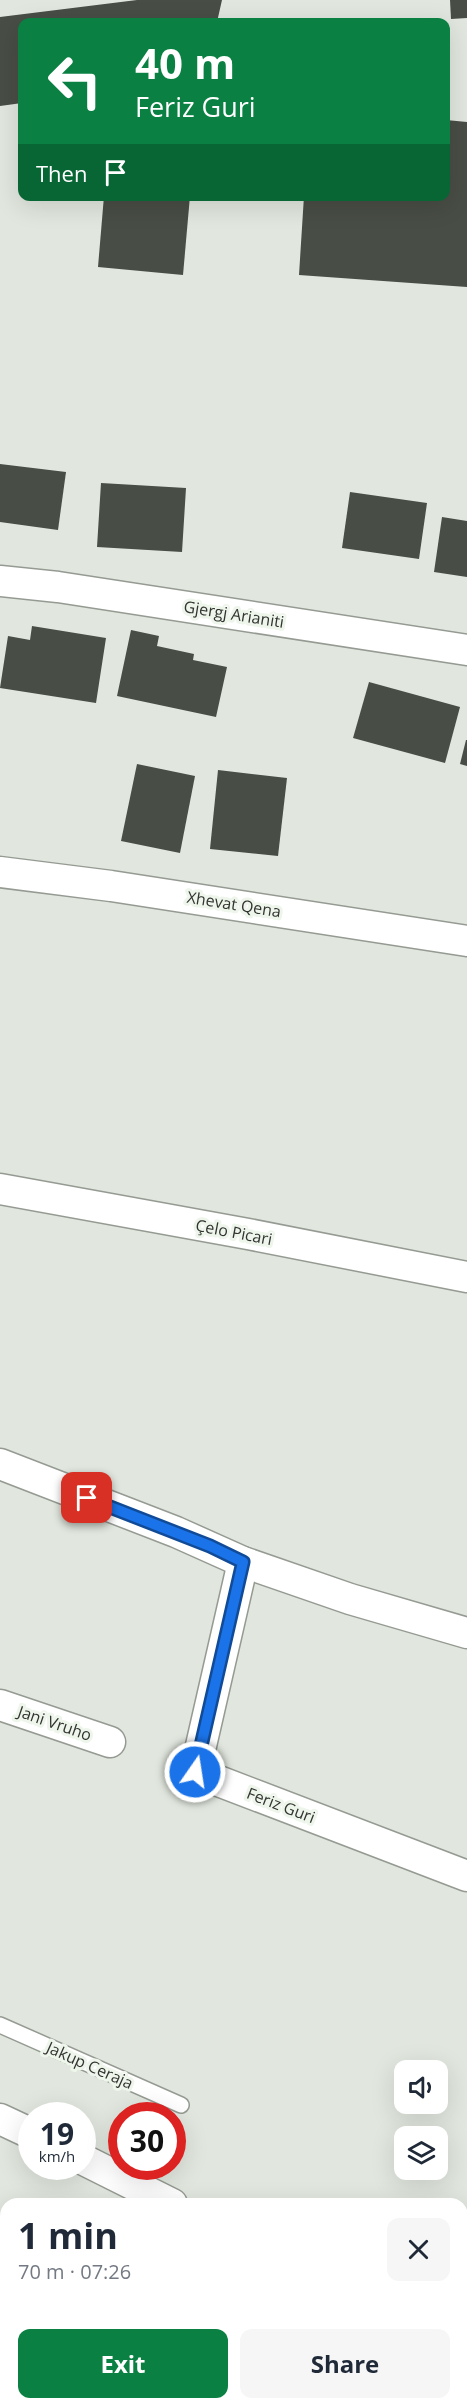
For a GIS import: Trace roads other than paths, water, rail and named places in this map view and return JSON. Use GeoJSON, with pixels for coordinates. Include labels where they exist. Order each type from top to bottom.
{"type":"FeatureCollection","features":[{"type":"Feature","properties":{"kind":"street","name":"Gjergj Arianiti"},"geometry":{"type":"LineString","coordinates":[[0,581],[58,587],[467,650]]}},
{"type":"Feature","properties":{"kind":"street","name":"Xhevat Qena"},"geometry":{"type":"LineString","coordinates":[[0,872],[122,887],[467,941]]}},
{"type":"Feature","properties":{"kind":"street","name":"Çelo Picari"},"geometry":{"type":"LineString","coordinates":[[0,1189],[467,1277]]}},
{"type":"Feature","properties":{"kind":"street"},"geometry":{"type":"LineString","coordinates":[[0,1464],[176,1532],[243,1562],[350,1599],[467,1634]]}},
{"type":"Feature","properties":{"kind":"street","name":"Feriz Guri"},"geometry":{"type":"LineString","coordinates":[[243,1562],[195,1772],[467,1876]]}},
{"type":"Feature","properties":{"kind":"street","name":"Jani Vruho"},"geometry":{"type":"LineString","coordinates":[[0,1705],[110,1742]]}},
{"type":"Feature","properties":{"kind":"street"},"geometry":{"type":"LineString","coordinates":[[0,2120],[18,2128]]}},
{"type":"Feature","properties":{"kind":"street"},"geometry":{"type":"LineString","coordinates":[[96,2166],[160,2198]]}},
{"type":"Feature","properties":{"kind":"lane","name":"Jakup Ceraja"},"geometry":{"type":"LineString","coordinates":[[0,2025],[174,2102]]}}]}
